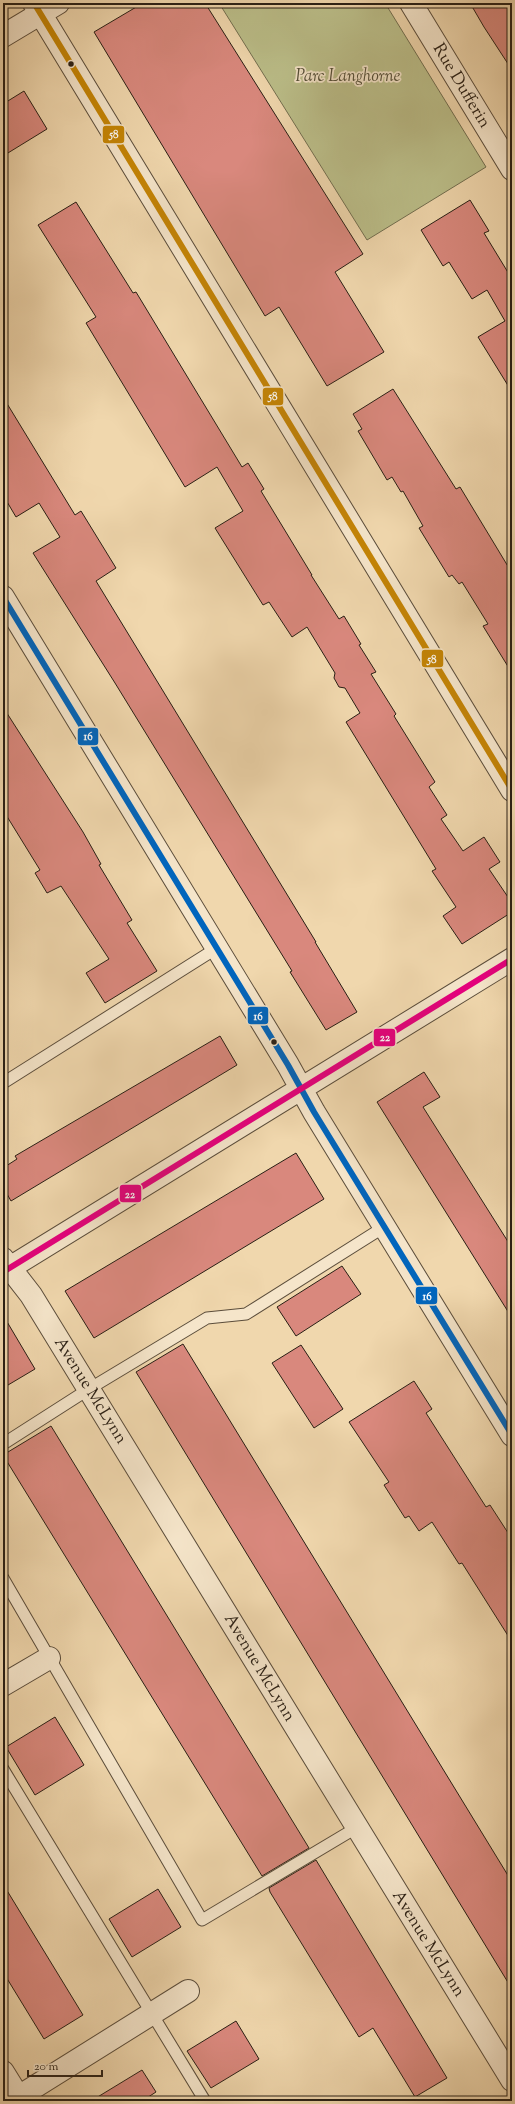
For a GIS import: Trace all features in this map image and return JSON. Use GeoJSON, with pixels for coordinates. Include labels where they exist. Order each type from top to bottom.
{"type":"FeatureCollection","features":[{"type":"Feature","properties":{"kind":"street","name":"Rue Dufferin"},"geometry":{"type":"LineString","coordinates":[[411,3],[512,169]]}},
{"type":"Feature","properties":{"kind":"street"},"geometry":{"type":"LineString","coordinates":[[3,36],[44,7],[512,790]]}},
{"type":"Feature","properties":{"kind":"street"},"geometry":{"type":"LineString","coordinates":[[3,597],[217,948],[314,1112],[512,1435]]}},
{"type":"Feature","properties":{"kind":"street"},"geometry":{"type":"LineString","coordinates":[[5,1266],[512,959]]}},
{"type":"Feature","properties":{"kind":"street","name":"Avenue McLynn"},"geometry":{"type":"LineString","coordinates":[[5,1266],[31,1295],[356,1828],[512,2080]]}},
{"type":"Feature","properties":{"kind":"street"},"geometry":{"type":"LineString","coordinates":[[3,1685],[49,1658]]}},
{"type":"Feature","properties":{"kind":"street"},"geometry":{"type":"LineString","coordinates":[[3,2072],[17,2100],[188,1991]]}},
{"type":"Feature","properties":{"kind":"lane"},"geometry":{"type":"LineString","coordinates":[[3,1082],[217,948]]}},
{"type":"Feature","properties":{"kind":"lane"},"geometry":{"type":"LineString","coordinates":[[3,1444],[89,1389],[207,1318],[246,1314],[384,1227]]}},
{"type":"Feature","properties":{"kind":"lane"},"geometry":{"type":"LineString","coordinates":[[3,1578],[202,1920],[356,1828]]}},
{"type":"Feature","properties":{"kind":"lane"},"geometry":{"type":"LineString","coordinates":[[3,1769],[205,2101]]}},
{"type":"Feature","properties":{"kind":"green space","name":"Parc Langhorne"},"geometry":{"type":"Polygon","coordinates":[[[219,3],[385,3],[486,167],[367,240],[219,3]]]}},
{"type":"Feature","properties":{"kind":"building"},"geometry":{"type":"Polygon","coordinates":[[[143,3],[205,3],[363,254],[335,272],[384,352],[327,386],[279,307],[265,316],[94,32],[143,3]]]}},
{"type":"Feature","properties":{"kind":"building"},"geometry":{"type":"Polygon","coordinates":[[[470,3],[512,3],[512,70],[484,27],[470,3]]]}},
{"type":"Feature","properties":{"kind":"building"},"geometry":{"type":"Polygon","coordinates":[[[24,91],[47,129],[3,156],[3,104],[24,91]]]}},
{"type":"Feature","properties":{"kind":"building"},"geometry":{"type":"Polygon","coordinates":[[[470,200],[489,231],[484,233],[512,279],[512,392],[478,337],[505,321],[487,290],[472,299],[449,262],[443,266],[421,230],[470,200]]]}},
{"type":"Feature","properties":{"kind":"building"},"geometry":{"type":"Polygon","coordinates":[[[76,202],[133,293],[136,292],[242,467],[248,463],[264,489],[261,491],[339,619],[344,616],[361,644],[359,645],[376,672],[371,674],[396,714],[394,716],[435,782],[429,787],[447,815],[441,819],[463,851],[484,837],[500,862],[489,869],[512,903],[512,912],[462,944],[443,916],[456,907],[432,871],[436,869],[346,722],[360,713],[345,688],[339,687],[334,678],[335,673],[307,627],[292,637],[269,602],[263,605],[215,528],[243,511],[217,467],[185,487],[86,323],[96,317],[38,225],[76,202]]]}},
{"type":"Feature","properties":{"kind":"building"},"geometry":{"type":"Polygon","coordinates":[[[393,389],[456,489],[460,487],[512,573],[512,673],[483,626],[488,624],[462,582],[459,584],[452,575],[449,577],[419,528],[423,526],[403,491],[401,492],[392,477],[387,480],[358,431],[362,429],[353,414],[393,389]]]}},
{"type":"Feature","properties":{"kind":"building"},"geometry":{"type":"Polygon","coordinates":[[[3,397],[75,515],[81,511],[116,568],[96,581],[357,1012],[326,1030],[290,972],[292,971],[115,683],[33,553],[60,537],[39,503],[16,517],[3,495],[3,397]]]}},
{"type":"Feature","properties":{"kind":"building"},"geometry":{"type":"Polygon","coordinates":[[[3,707],[83,832],[101,864],[99,865],[132,920],[127,923],[157,971],[105,1003],[86,973],[109,959],[61,886],[47,893],[35,873],[40,870],[3,810],[3,707]]]}},
{"type":"Feature","properties":{"kind":"building"},"geometry":{"type":"Polygon","coordinates":[[[220,1036],[237,1065],[11,1201],[3,1187],[3,1168],[17,1159],[15,1156],[220,1036]]]}},
{"type":"Feature","properties":{"kind":"building"},"geometry":{"type":"Polygon","coordinates":[[[424,1072],[440,1097],[423,1107],[512,1248],[512,1318],[377,1102],[424,1072]]]}},
{"type":"Feature","properties":{"kind":"building"},"geometry":{"type":"Polygon","coordinates":[[[296,1153],[324,1199],[94,1338],[65,1291],[296,1153]]]}},
{"type":"Feature","properties":{"kind":"building"},"geometry":{"type":"Polygon","coordinates":[[[342,1266],[361,1294],[296,1336],[277,1307],[342,1266]]]}},
{"type":"Feature","properties":{"kind":"building"},"geometry":{"type":"Polygon","coordinates":[[[3,1315],[35,1369],[3,1388],[3,1315]]]}},
{"type":"Feature","properties":{"kind":"building"},"geometry":{"type":"Polygon","coordinates":[[[183,1344],[512,1882],[512,1989],[136,1372],[183,1344]]]}},
{"type":"Feature","properties":{"kind":"building"},"geometry":{"type":"Polygon","coordinates":[[[301,1345],[343,1409],[314,1428],[272,1363],[301,1345]]]}},
{"type":"Feature","properties":{"kind":"building"},"geometry":{"type":"Polygon","coordinates":[[[414,1381],[432,1409],[426,1413],[486,1507],[490,1505],[512,1539],[512,1642],[462,1563],[459,1564],[432,1522],[419,1531],[409,1516],[405,1518],[384,1485],[389,1482],[349,1422],[414,1381]]]}},
{"type":"Feature","properties":{"kind":"building"},"geometry":{"type":"Polygon","coordinates":[[[51,1426],[309,1848],[262,1876],[3,1455],[51,1426]]]}},
{"type":"Feature","properties":{"kind":"building"},"geometry":{"type":"Polygon","coordinates":[[[55,1717],[84,1765],[35,1795],[6,1747],[55,1717]]]}},
{"type":"Feature","properties":{"kind":"building"},"geometry":{"type":"Polygon","coordinates":[[[316,1860],[447,2078],[415,2097],[373,2028],[359,2037],[270,1892],[269,1888],[316,1860]]]}},
{"type":"Feature","properties":{"kind":"building"},"geometry":{"type":"Polygon","coordinates":[[[3,1884],[83,2015],[44,2039],[3,1972],[3,1884]]]}},
{"type":"Feature","properties":{"kind":"building"},"geometry":{"type":"Polygon","coordinates":[[[158,1889],[181,1927],[132,1957],[109,1919],[158,1889]]]}},
{"type":"Feature","properties":{"kind":"building"},"geometry":{"type":"Polygon","coordinates":[[[236,2021],[259,2059],[211,2088],[187,2051],[236,2021]]]}},
{"type":"Feature","properties":{"kind":"building"},"geometry":{"type":"Polygon","coordinates":[[[142,2070],[156,2092],[142,2101],[91,2101],[142,2070]]]}},
{"type":"Feature","properties":{"kind":"transit line","name":"58"},"geometry":{"type":"LineString","coordinates":[[34,3],[512,790]]}},
{"type":"Feature","properties":{"kind":"transit line","name":"16"},"geometry":{"type":"LineString","coordinates":[[3,597],[288,1065],[314,1112],[512,1435]]}},
{"type":"Feature","properties":{"kind":"transit line","name":"22"},"geometry":{"type":"LineString","coordinates":[[3,1272],[512,959]]}}]}
